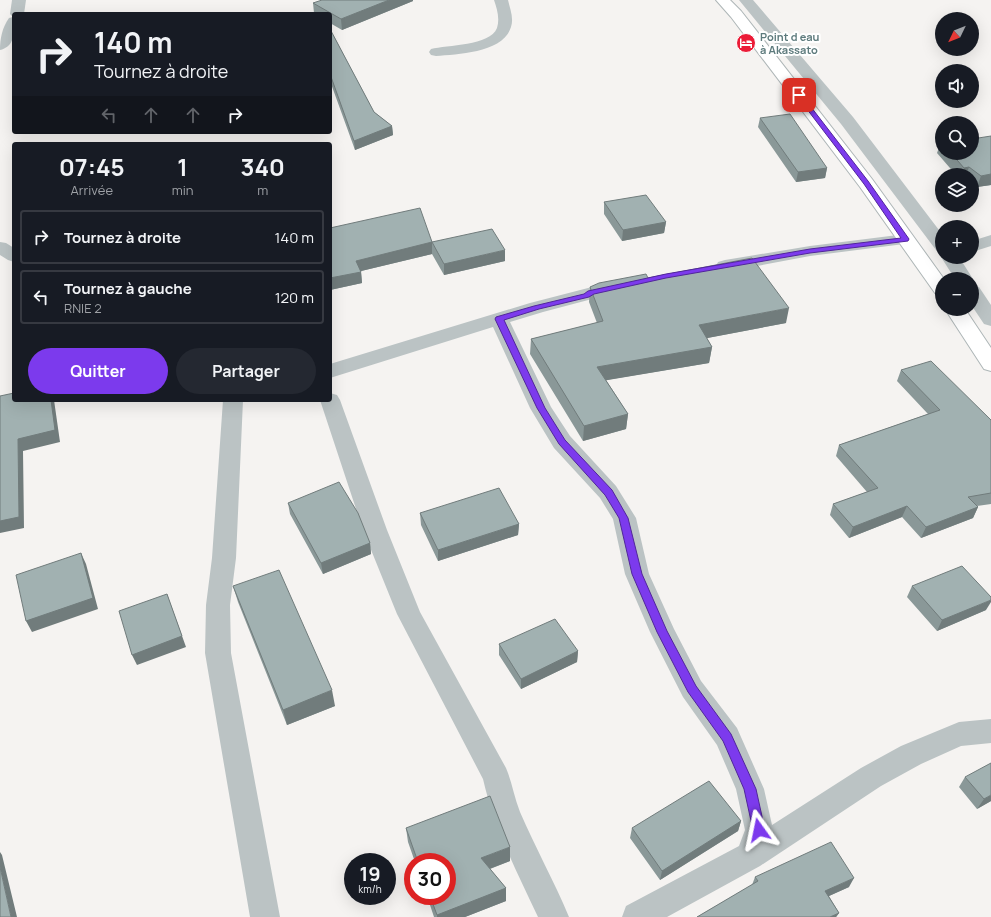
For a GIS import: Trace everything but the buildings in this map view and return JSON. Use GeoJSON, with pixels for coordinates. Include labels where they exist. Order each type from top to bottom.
{"type":"FeatureCollection","features":[{"type":"Feature","properties":{"kind":"highway"},"geometry":{"type":"LineString","coordinates":[[723,0],[817,118],[935,278]]}},
{"type":"Feature","properties":{"kind":"highway"},"geometry":{"type":"LineString","coordinates":[[960,316],[991,364]]}},
{"type":"Feature","properties":{"kind":"street"},"geometry":{"type":"LineString","coordinates":[[17,12],[19,0]]}},
{"type":"Feature","properties":{"kind":"street"},"geometry":{"type":"LineString","coordinates":[[436,52],[483,44],[499,38],[505,28],[506,12],[501,0]]}},
{"type":"Feature","properties":{"kind":"street"},"geometry":{"type":"LineString","coordinates":[[746,0],[822,89],[888,172],[935,236]]}},
{"type":"Feature","properties":{"kind":"street"},"geometry":{"type":"LineString","coordinates":[[0,46],[9,35],[12,27]]}},
{"type":"Feature","properties":{"kind":"street"},"geometry":{"type":"LineString","coordinates":[[711,268],[810,251],[906,239]]}},
{"type":"Feature","properties":{"kind":"street"},"geometry":{"type":"LineString","coordinates":[[979,244],[991,240]]}},
{"type":"Feature","properties":{"kind":"street"},"geometry":{"type":"LineString","coordinates":[[0,247],[12,255]]}},
{"type":"Feature","properties":{"kind":"street"},"geometry":{"type":"LineString","coordinates":[[928,268],[935,264]]}},
{"type":"Feature","properties":{"kind":"street"},"geometry":{"type":"LineString","coordinates":[[332,370],[537,307],[586,296],[591,292],[636,282]]}},
{"type":"Feature","properties":{"kind":"street"},"geometry":{"type":"LineString","coordinates":[[979,302],[991,320]]}},
{"type":"Feature","properties":{"kind":"street"},"geometry":{"type":"LineString","coordinates":[[499,319],[541,408],[562,442],[608,492],[624,518],[637,574],[663,632],[692,689],[727,738],[750,789],[759,830],[750,856]]}},
{"type":"Feature","properties":{"kind":"street"},"geometry":{"type":"LineString","coordinates":[[233,402],[224,558],[218,605],[218,652],[264,917]]}},
{"type":"Feature","properties":{"kind":"street"},"geometry":{"type":"LineString","coordinates":[[331,402],[375,530],[408,614],[496,777],[503,806],[524,856],[554,917]]}},
{"type":"Feature","properties":{"kind":"street"},"geometry":{"type":"LineString","coordinates":[[637,917],[750,856],[871,777],[911,755],[959,734],[991,731]]}},
{"type":"Feature","properties":{"kind":"place","name":"Point d eau à Akassato"},"geometry":{"type":"Point","coordinates":[746,43]}},
{"type":"Feature","properties":{"kind":"route"},"geometry":{"type":"LineString","coordinates":[[759,830],[750,789],[727,738],[692,689],[663,632],[637,574],[624,518],[608,492],[562,442],[541,408],[499,319],[537,307],[586,296],[591,292],[666,276],[810,251],[906,239],[866,183],[799,95]]}}]}
